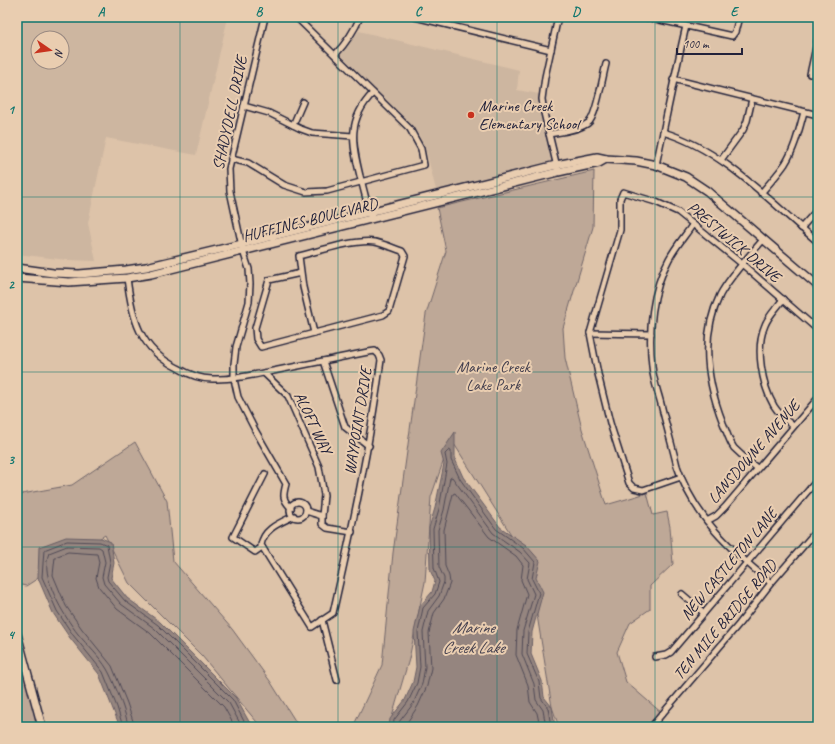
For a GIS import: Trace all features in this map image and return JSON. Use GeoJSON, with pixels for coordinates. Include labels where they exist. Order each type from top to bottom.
{"type":"FeatureCollection","features":[{"type":"Feature","properties":{"kind":"main road","name":"HUFFINES BOULEVARD"},"geometry":{"type":"LineString","coordinates":[[370,215],[470,195],[597,157],[636,161],[656,165],[686,177],[707,191],[818,286]]}},
{"type":"Feature","properties":{"kind":"main road","name":"HUFFINES BOULEVARD"},"geometry":{"type":"LineString","coordinates":[[17,278],[69,282],[127,274],[146,267],[243,248],[370,215],[469,186],[557,168]]}},
{"type":"Feature","properties":{"kind":"main road","name":"HUFFINES BOULEVARD"},"geometry":{"type":"LineString","coordinates":[[17,268],[79,274],[127,274]]}},
{"type":"Feature","properties":{"kind":"main road"},"geometry":{"type":"LineString","coordinates":[[17,634],[42,727]]}},
{"type":"Feature","properties":{"kind":"street","name":"SHADYDELL DRIVE"},"geometry":{"type":"LineString","coordinates":[[265,17],[231,159],[230,169],[230,191],[249,269],[250,284],[249,302],[236,347],[234,379],[238,397],[286,484],[283,496],[286,503],[291,508]]}},
{"type":"Feature","properties":{"kind":"street"},"geometry":{"type":"LineString","coordinates":[[231,159],[248,163],[284,185],[306,192],[327,190],[362,182],[424,165],[421,149],[410,129],[296,17]]}},
{"type":"Feature","properties":{"kind":"street"},"geometry":{"type":"LineString","coordinates":[[335,55],[356,28],[360,17]]}},
{"type":"Feature","properties":{"kind":"street"},"geometry":{"type":"LineString","coordinates":[[415,17],[551,50]]}},
{"type":"Feature","properties":{"kind":"street"},"geometry":{"type":"LineString","coordinates":[[557,168],[542,99],[545,77],[558,17]]}},
{"type":"Feature","properties":{"kind":"street"},"geometry":{"type":"LineString","coordinates":[[647,17],[732,36],[735,32],[739,17]]}},
{"type":"Feature","properties":{"kind":"street"},"geometry":{"type":"LineString","coordinates":[[656,165],[668,112],[673,80],[686,26]]}},
{"type":"Feature","properties":{"kind":"street"},"geometry":{"type":"LineString","coordinates":[[810,74],[818,38]]}},
{"type":"Feature","properties":{"kind":"street"},"geometry":{"type":"LineString","coordinates":[[549,134],[583,126],[590,122],[594,114],[606,64]]}},
{"type":"Feature","properties":{"kind":"street"},"geometry":{"type":"LineString","coordinates":[[673,80],[818,115]]}},
{"type":"Feature","properties":{"kind":"street"},"geometry":{"type":"LineString","coordinates":[[370,215],[355,157],[353,136],[357,115],[373,93]]}},
{"type":"Feature","properties":{"kind":"street"},"geometry":{"type":"LineString","coordinates":[[721,160],[743,130],[747,121],[752,99]]}},
{"type":"Feature","properties":{"kind":"street"},"geometry":{"type":"LineString","coordinates":[[293,125],[303,102]]}},
{"type":"Feature","properties":{"kind":"street"},"geometry":{"type":"LineString","coordinates":[[244,106],[269,113],[312,133],[353,136]]}},
{"type":"Feature","properties":{"kind":"street"},"geometry":{"type":"LineString","coordinates":[[761,193],[785,164],[797,138],[804,112]]}},
{"type":"Feature","properties":{"kind":"street"},"geometry":{"type":"LineString","coordinates":[[663,132],[692,142],[721,160],[818,242]]}},
{"type":"Feature","properties":{"kind":"street"},"geometry":{"type":"LineString","coordinates":[[469,186],[470,195]]}},
{"type":"Feature","properties":{"kind":"street","name":"PRESTWICK DRIVE"},"geometry":{"type":"LineString","coordinates":[[590,333],[620,230],[620,200],[623,192],[656,202],[678,212],[742,264],[818,330]]}},
{"type":"Feature","properties":{"kind":"street"},"geometry":{"type":"LineString","coordinates":[[801,228],[818,209]]}},
{"type":"Feature","properties":{"kind":"street"},"geometry":{"type":"LineString","coordinates":[[693,224],[674,250],[664,269],[655,297],[651,334],[652,366],[681,477],[695,506],[718,535],[771,584]]}},
{"type":"Feature","properties":{"kind":"street"},"geometry":{"type":"LineString","coordinates":[[757,468],[734,447],[724,427],[716,406],[710,377],[707,350],[708,330],[712,315],[721,294],[742,264],[763,240]]}},
{"type":"Feature","properties":{"kind":"street","name":"HUFFINES BOULEVARD"},"geometry":{"type":"LineString","coordinates":[[301,273],[299,256],[338,246],[374,242],[402,251],[405,256],[389,311],[383,315],[314,333]]}},
{"type":"Feature","properties":{"kind":"street"},"geometry":{"type":"LineString","coordinates":[[301,273],[314,333],[261,347],[256,339],[255,328],[269,280],[301,273]]}},
{"type":"Feature","properties":{"kind":"street","name":"WAYPOINT DRIVE"},"geometry":{"type":"LineString","coordinates":[[127,274],[131,305],[139,330],[153,351],[165,362],[187,373],[211,379],[234,379],[368,352],[375,352],[379,355],[381,360],[369,446],[352,532],[333,612],[312,627],[262,547]]}},
{"type":"Feature","properties":{"kind":"street"},"geometry":{"type":"LineString","coordinates":[[783,299],[762,333],[760,353],[766,382],[772,400],[779,412],[793,426]]}},
{"type":"Feature","properties":{"kind":"street"},"geometry":{"type":"LineString","coordinates":[[651,334],[590,333],[610,423],[629,483],[634,488],[643,490],[681,477]]}},
{"type":"Feature","properties":{"kind":"street"},"geometry":{"type":"LineString","coordinates":[[323,361],[345,427],[369,446]]}},
{"type":"Feature","properties":{"kind":"street","name":"ALOFT WAY"},"geometry":{"type":"LineString","coordinates":[[264,373],[288,396],[319,467],[324,495],[322,516]]}},
{"type":"Feature","properties":{"kind":"street","name":"LANSDOWNE AVENUE"},"geometry":{"type":"LineString","coordinates":[[707,521],[716,516],[818,398]]}},
{"type":"Feature","properties":{"kind":"street"},"geometry":{"type":"LineString","coordinates":[[265,474],[232,537],[255,552],[262,547],[262,538],[266,532],[277,524],[294,516],[301,517],[306,511]]}},
{"type":"Feature","properties":{"kind":"street","name":"NEW CASTLETON LANE"},"geometry":{"type":"LineString","coordinates":[[655,657],[666,655],[671,652],[818,479]]}},
{"type":"Feature","properties":{"kind":"street"},"geometry":{"type":"LineString","coordinates":[[294,516],[291,513],[291,508],[296,502],[301,502],[305,506],[306,511]]}},
{"type":"Feature","properties":{"kind":"street"},"geometry":{"type":"LineString","coordinates":[[306,511],[322,516],[322,524],[327,528],[352,532]]}},
{"type":"Feature","properties":{"kind":"street","name":"TEN MILE BRIDGE ROAD"},"geometry":{"type":"LineString","coordinates":[[651,727],[818,529]]}},
{"type":"Feature","properties":{"kind":"street"},"geometry":{"type":"LineString","coordinates":[[682,594],[704,613]]}},
{"type":"Feature","properties":{"kind":"street"},"geometry":{"type":"LineString","coordinates":[[322,620],[337,680]]}},
{"type":"Feature","properties":{"kind":"shaded area"},"geometry":{"type":"Polygon","coordinates":[[[17,17],[228,17],[196,155],[106,138],[88,223],[96,261],[67,260],[17,254],[17,17]]]}},
{"type":"Feature","properties":{"kind":"shaded area","name":"Marine Creek Elementary School"},"geometry":{"type":"Polygon","coordinates":[[[359,31],[519,70],[517,90],[539,94],[539,108],[551,161],[436,190],[426,150],[419,135],[341,55],[359,31]]]}},
{"type":"Feature","properties":{"kind":"green space","name":"Marine Creek Lake Park"},"geometry":{"type":"Polygon","coordinates":[[[594,171],[593,227],[563,328],[565,358],[582,429],[606,505],[647,493],[653,515],[667,512],[670,527],[673,564],[650,586],[650,609],[630,623],[617,652],[626,682],[663,714],[657,727],[559,727],[552,707],[537,615],[534,571],[451,439],[431,497],[425,582],[409,659],[389,727],[353,727],[382,665],[393,553],[426,314],[446,251],[437,208],[594,171]]]}},
{"type":"Feature","properties":{"kind":"green space"},"geometry":{"type":"Polygon","coordinates":[[[135,442],[167,501],[173,561],[232,629],[270,681],[299,727],[261,727],[202,656],[129,583],[105,535],[26,586],[17,584],[17,506],[22,494],[72,485],[135,442]]]}},
{"type":"Feature","properties":{"kind":"green space"},"geometry":{"type":"Polygon","coordinates":[[[17,646],[39,727],[21,727],[17,715],[17,646]]]}},
{"type":"Feature","properties":{"kind":"water","name":"Marine Creek Lake"},"geometry":{"type":"Polygon","coordinates":[[[455,432],[455,459],[463,477],[500,527],[526,545],[540,561],[536,578],[543,592],[532,632],[531,654],[542,681],[544,697],[552,707],[555,727],[389,727],[390,719],[405,700],[413,682],[416,667],[414,632],[420,606],[432,592],[435,581],[430,570],[429,528],[435,508],[444,464],[441,453],[455,432]]]}},
{"type":"Feature","properties":{"kind":"water"},"geometry":{"type":"Polygon","coordinates":[[[66,537],[101,538],[111,542],[114,563],[111,578],[127,598],[160,622],[236,698],[252,727],[120,727],[99,674],[70,638],[53,613],[38,578],[39,547],[66,537]]]}},
{"type":"Feature","properties":{"kind":"place","name":"Marine Creek Elementary School"},"geometry":{"type":"Point","coordinates":[471,115]}}]}
